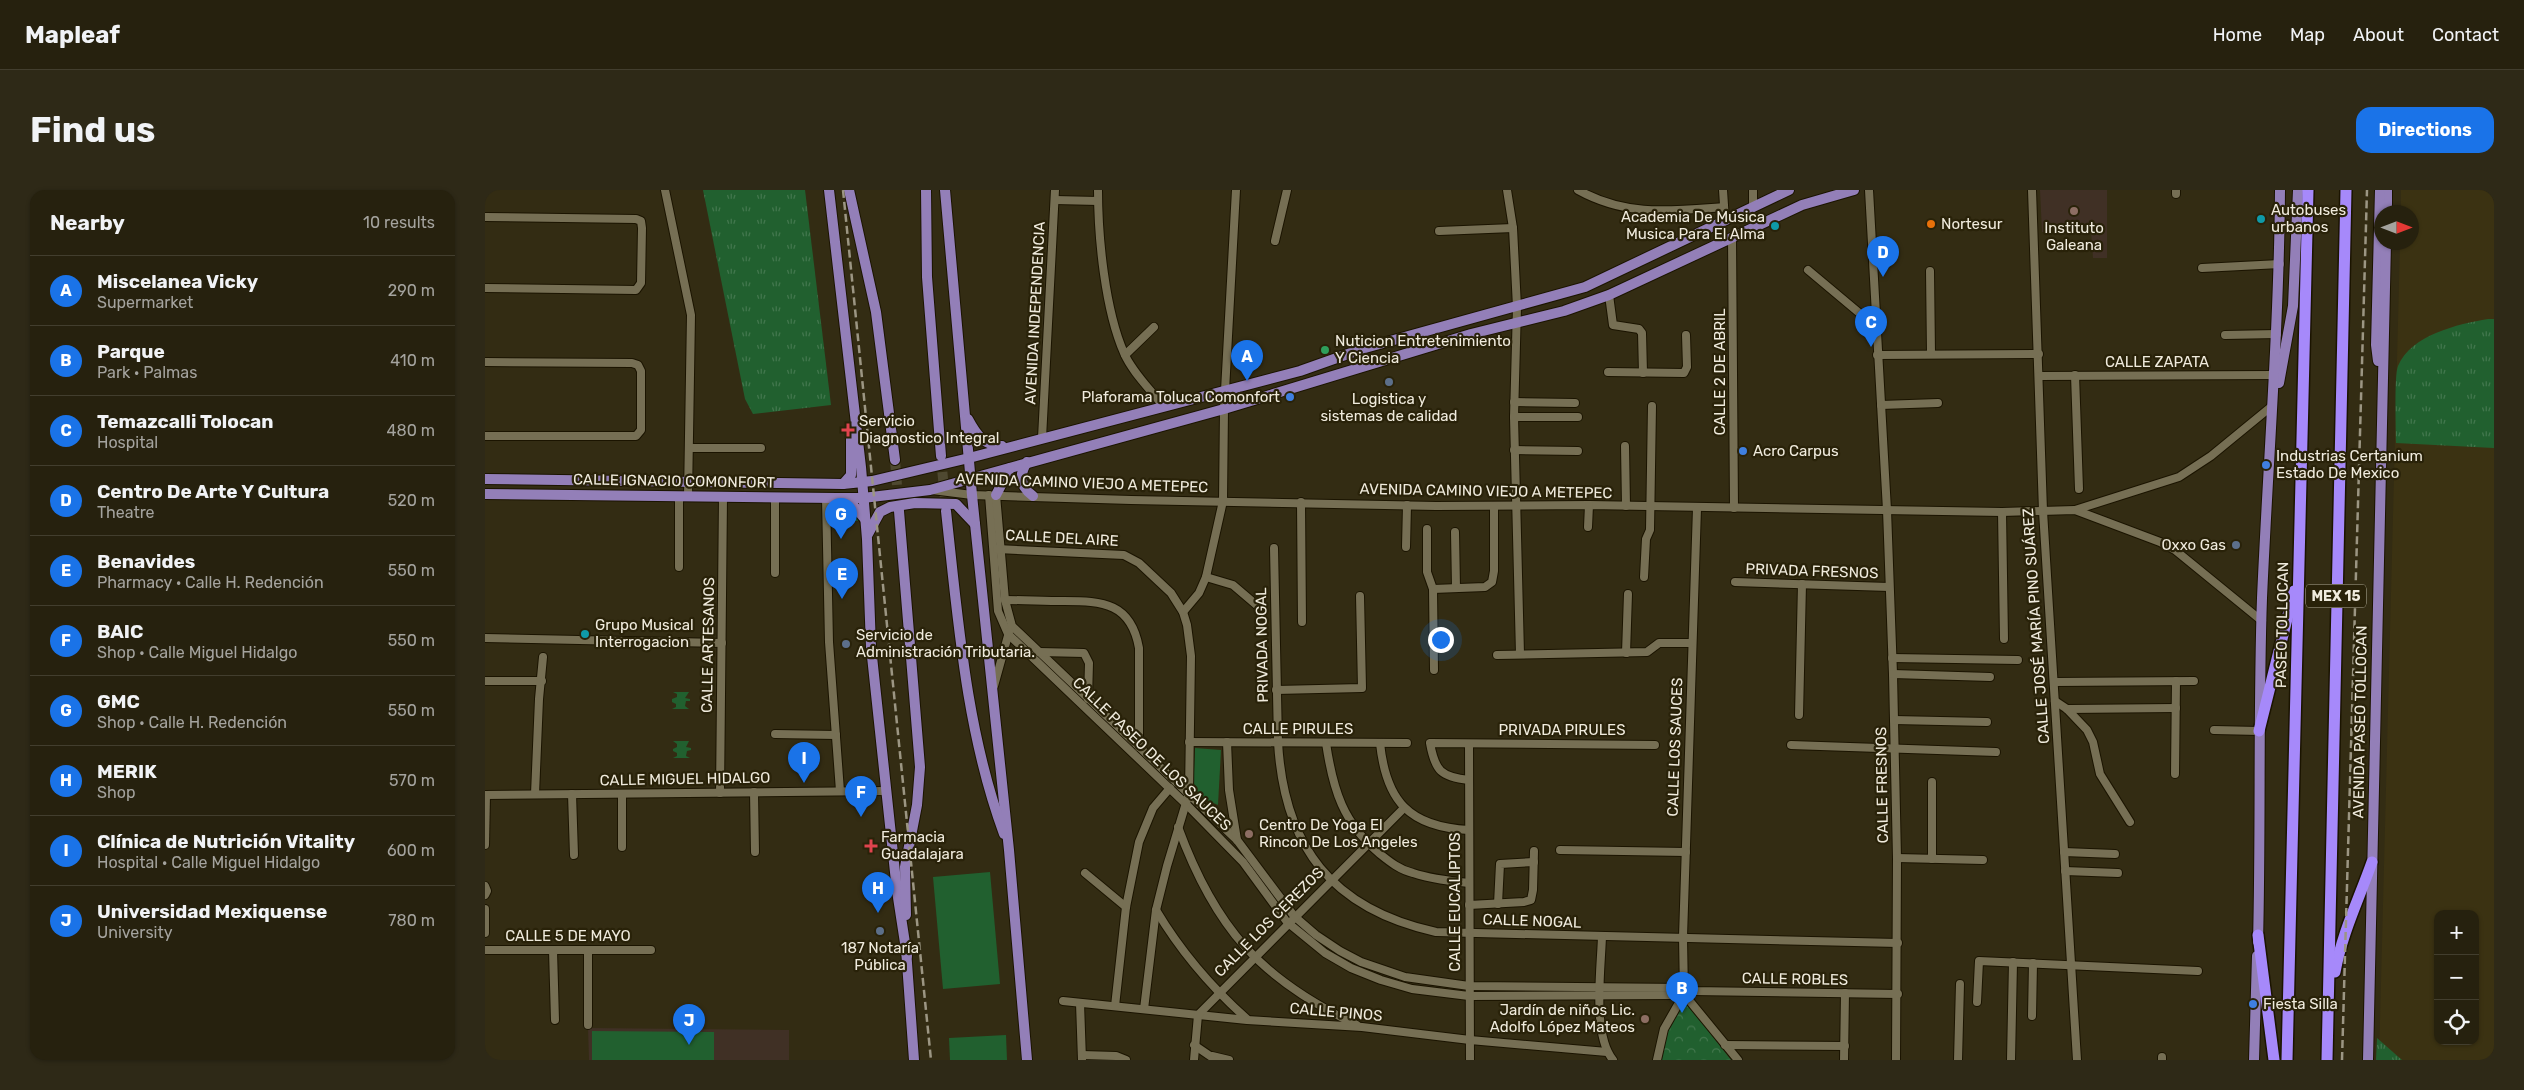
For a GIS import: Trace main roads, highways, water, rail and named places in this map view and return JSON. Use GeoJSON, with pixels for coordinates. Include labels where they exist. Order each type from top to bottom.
{"type":"FeatureCollection","features":[{"type":"Feature","properties":{"kind":"highway","name":"PASEO TOLLOCAN"},"geometry":{"type":"LineString","coordinates":[[2287,1060],[2308,190]]}},
{"type":"Feature","properties":{"kind":"highway","name":"MEX 15"},"geometry":{"type":"LineString","coordinates":[[2327,1060],[2346,190]]}},
{"type":"Feature","properties":{"kind":"highway"},"geometry":{"type":"LineString","coordinates":[[2259,732],[2299,572]]}},
{"type":"Feature","properties":{"kind":"highway"},"geometry":{"type":"LineString","coordinates":[[2329,1003],[2345,928],[2363,888],[2372,862]]}},
{"type":"Feature","properties":{"kind":"highway"},"geometry":{"type":"LineString","coordinates":[[2258,935],[2274,1060]]}},
{"type":"Feature","properties":{"kind":"main road"},"geometry":{"type":"LineString","coordinates":[[829,190],[862,482],[867,539],[871,647],[897,891],[907,956]]}},
{"type":"Feature","properties":{"kind":"main road"},"geometry":{"type":"LineString","coordinates":[[849,190],[877,312],[895,460]]}},
{"type":"Feature","properties":{"kind":"main road"},"geometry":{"type":"LineString","coordinates":[[926,190],[927,277],[941,456]]}},
{"type":"Feature","properties":{"kind":"main road"},"geometry":{"type":"LineString","coordinates":[[945,190],[967,417],[972,495],[1009,850],[1027,1060]]}},
{"type":"Feature","properties":{"kind":"main road","name":"CALLE IGNACIO COMONFORT"},"geometry":{"type":"LineString","coordinates":[[485,479],[688,483],[843,484],[862,482],[969,458],[1300,371],[1365,348],[1585,287],[1610,277],[1753,206],[1769,195],[1789,190]]}},
{"type":"Feature","properties":{"kind":"main road","name":"CALLE IGNACIO COMONFORT"},"geometry":{"type":"LineString","coordinates":[[485,494],[863,498],[930,490],[1224,409],[1516,322],[1564,311],[1609,295],[1801,205],[1854,190]]}},
{"type":"Feature","properties":{"kind":"main road"},"geometry":{"type":"LineString","coordinates":[[2254,1060],[2258,935],[2259,732],[2262,620],[2280,264],[2280,190]]}},
{"type":"Feature","properties":{"kind":"main road"},"geometry":{"type":"LineString","coordinates":[[2272,406],[2277,397],[2292,322],[2298,190]]}},
{"type":"Feature","properties":{"kind":"main road","name":"AVENIDA PASEO TOLLOCAN"},"geometry":{"type":"LineString","coordinates":[[2380,190],[2381,205]]}},
{"type":"Feature","properties":{"kind":"main road"},"geometry":{"type":"LineString","coordinates":[[2387,190],[2387,205]]}},
{"type":"Feature","properties":{"kind":"main road","name":"AVENIDA PASEO TOLLOCAN"},"geometry":{"type":"LineString","coordinates":[[2368,1060],[2383,384],[2376,345],[2382,250]]}},
{"type":"Feature","properties":{"kind":"main road"},"geometry":{"type":"LineString","coordinates":[[843,484],[851,475],[852,403]]}},
{"type":"Feature","properties":{"kind":"main road"},"geometry":{"type":"LineString","coordinates":[[967,417],[984,442],[990,445],[1011,446]]}},
{"type":"Feature","properties":{"kind":"main road"},"geometry":{"type":"LineString","coordinates":[[1027,462],[1022,472],[1022,482],[1026,490],[1033,496]]}},
{"type":"Feature","properties":{"kind":"main road"},"geometry":{"type":"LineString","coordinates":[[992,495],[1010,468]]}},
{"type":"Feature","properties":{"kind":"main road"},"geometry":{"type":"LineString","coordinates":[[832,498],[853,505],[865,519]]}},
{"type":"Feature","properties":{"kind":"main road"},"geometry":{"type":"LineString","coordinates":[[867,539],[879,512],[895,505],[956,504],[975,524]]}},
{"type":"Feature","properties":{"kind":"main road"},"geometry":{"type":"LineString","coordinates":[[899,510],[920,767],[917,805],[905,867],[907,956],[914,1060]]}},
{"type":"Feature","properties":{"kind":"main road"},"geometry":{"type":"LineString","coordinates":[[946,511],[965,681],[994,808],[1009,850]]}},
{"type":"Feature","properties":{"kind":"tunnel"},"geometry":{"type":"LineString","coordinates":[[941,457],[946,511]]}},
{"type":"Feature","properties":{"kind":"tunnel"},"geometry":{"type":"LineString","coordinates":[[895,460],[899,511]]}},
{"type":"Feature","properties":{"kind":"railway"},"geometry":{"type":"LineString","coordinates":[[843,190],[931,1060]]}},
{"type":"Feature","properties":{"kind":"railway"},"geometry":{"type":"LineString","coordinates":[[2342,1060],[2367,190]]}},
{"type":"Feature","properties":{"kind":"place","name":"Instituto Galeana"},"geometry":{"type":"Point","coordinates":[2074,211]}},
{"type":"Feature","properties":{"kind":"place","name":"Autobuses urbanos"},"geometry":{"type":"Point","coordinates":[2261,219]}},
{"type":"Feature","properties":{"kind":"place","name":"Nortesur"},"geometry":{"type":"Point","coordinates":[1931,224]}},
{"type":"Feature","properties":{"kind":"place","name":"Academia De Música Musica Para El Alma"},"geometry":{"type":"Point","coordinates":[1775,226]}},
{"type":"Feature","properties":{"kind":"place","name":"Centro De Arte Y Cultura"},"geometry":{"type":"Point","coordinates":[1883,277]}},
{"type":"Feature","properties":{"kind":"place","name":"Temazcalli Tolocan"},"geometry":{"type":"Point","coordinates":[1871,347]}},
{"type":"Feature","properties":{"kind":"place","name":"Nuticion Entretenimiento Y Ciencia"},"geometry":{"type":"Point","coordinates":[1325,350]}},
{"type":"Feature","properties":{"kind":"place","name":"Miscelanea Vicky"},"geometry":{"type":"Point","coordinates":[1247,381]}},
{"type":"Feature","properties":{"kind":"place","name":"Logistica y sistemas de calidad"},"geometry":{"type":"Point","coordinates":[1389,382]}},
{"type":"Feature","properties":{"kind":"place","name":"Plaforama Toluca Comonfort"},"geometry":{"type":"Point","coordinates":[1290,397]}},
{"type":"Feature","properties":{"kind":"place","name":"Servicio Diagnostico Integral"},"geometry":{"type":"Point","coordinates":[848,430]}},
{"type":"Feature","properties":{"kind":"place","name":"Acro Carpus"},"geometry":{"type":"Point","coordinates":[1743,451]}},
{"type":"Feature","properties":{"kind":"place","name":"Industrias Certanium Estado De Mexico"},"geometry":{"type":"Point","coordinates":[2266,465]}},
{"type":"Feature","properties":{"kind":"place","name":"GMC"},"geometry":{"type":"Point","coordinates":[841,539]}},
{"type":"Feature","properties":{"kind":"place","name":"Oxxo Gas"},"geometry":{"type":"Point","coordinates":[2236,545]}},
{"type":"Feature","properties":{"kind":"place","name":"Benavides"},"geometry":{"type":"Point","coordinates":[842,599]}},
{"type":"Feature","properties":{"kind":"place","name":"Grupo Musical Interrogacion"},"geometry":{"type":"Point","coordinates":[585,634]}},
{"type":"Feature","properties":{"kind":"place","name":"Servicio de Administración Tributaria."},"geometry":{"type":"Point","coordinates":[846,644]}},
{"type":"Feature","properties":{"kind":"place","name":"Clínica de Nutrición Vitality"},"geometry":{"type":"Point","coordinates":[804,783]}},
{"type":"Feature","properties":{"kind":"place","name":"BAIC"},"geometry":{"type":"Point","coordinates":[861,817]}},
{"type":"Feature","properties":{"kind":"place","name":"Centro De Yoga El Rincon De Los Angeles"},"geometry":{"type":"Point","coordinates":[1249,834]}},
{"type":"Feature","properties":{"kind":"place","name":"Farmacia Guadalajara"},"geometry":{"type":"Point","coordinates":[871,846]}},
{"type":"Feature","properties":{"kind":"place","name":"MERIK"},"geometry":{"type":"Point","coordinates":[878,913]}},
{"type":"Feature","properties":{"kind":"place","name":"187 Notaría Pública"},"geometry":{"type":"Point","coordinates":[880,931]}},
{"type":"Feature","properties":{"kind":"place","name":"Fiesta Silla"},"geometry":{"type":"Point","coordinates":[2253,1004]}},
{"type":"Feature","properties":{"kind":"place","name":"Parque"},"geometry":{"type":"Point","coordinates":[1682,1013]}},
{"type":"Feature","properties":{"kind":"place","name":"Jardín de niños Lic. Adolfo López Mateos"},"geometry":{"type":"Point","coordinates":[1645,1019]}},
{"type":"Feature","properties":{"kind":"place","name":"Universidad Mexiquense"},"geometry":{"type":"Point","coordinates":[689,1045]}}]}
